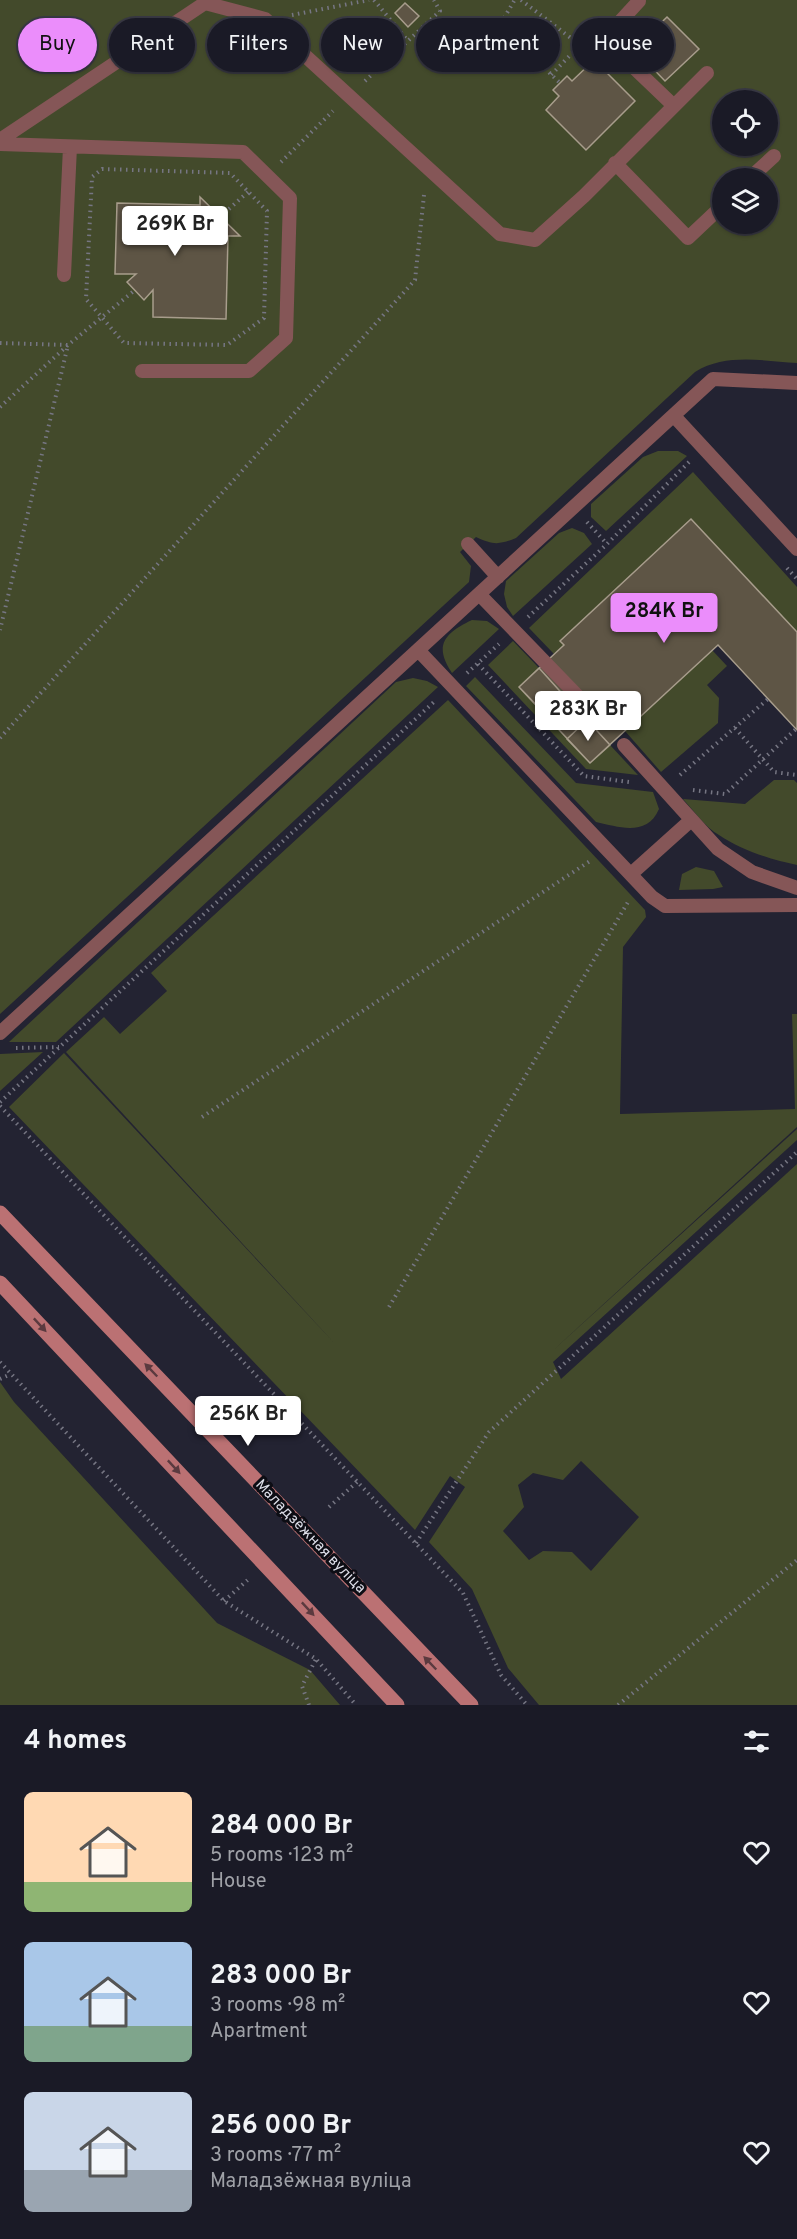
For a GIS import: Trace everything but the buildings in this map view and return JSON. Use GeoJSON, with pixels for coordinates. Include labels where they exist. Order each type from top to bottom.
{"type":"FeatureCollection","features":[{"type":"Feature","properties":{"kind":"main road","name":"Маладзёжная вуліца"},"geometry":{"type":"LineString","coordinates":[[0,1213],[471,1705]]}},
{"type":"Feature","properties":{"kind":"main road"},"geometry":{"type":"LineString","coordinates":[[0,1283],[397,1705]]}},
{"type":"Feature","properties":{"kind":"lane"},"geometry":{"type":"LineString","coordinates":[[638,0],[604,39],[674,106]]}},
{"type":"Feature","properties":{"kind":"lane"},"geometry":{"type":"LineString","coordinates":[[0,142],[205,3],[261,18]]}},
{"type":"Feature","properties":{"kind":"lane"},"geometry":{"type":"LineString","coordinates":[[309,59],[500,234],[535,240],[584,196],[707,73]]}},
{"type":"Feature","properties":{"kind":"lane"},"geometry":{"type":"LineString","coordinates":[[0,142],[70,147],[243,152],[290,198],[286,338],[249,370],[141,371]]}},
{"type":"Feature","properties":{"kind":"lane"},"geometry":{"type":"LineString","coordinates":[[64,275],[70,147]]}},
{"type":"Feature","properties":{"kind":"lane"},"geometry":{"type":"LineString","coordinates":[[761,168],[774,156]]}},
{"type":"Feature","properties":{"kind":"lane"},"geometry":{"type":"LineString","coordinates":[[615,163],[688,238],[712,215]]}},
{"type":"Feature","properties":{"kind":"lane"},"geometry":{"type":"LineString","coordinates":[[0,1033],[713,379],[797,383]]}},
{"type":"Feature","properties":{"kind":"lane"},"geometry":{"type":"LineString","coordinates":[[674,416],[797,549]]}},
{"type":"Feature","properties":{"kind":"lane"},"geometry":{"type":"LineString","coordinates":[[468,544],[498,577]]}},
{"type":"Feature","properties":{"kind":"lane"},"geometry":{"type":"LineString","coordinates":[[479,594],[598,717]]}},
{"type":"Feature","properties":{"kind":"lane"},"geometry":{"type":"LineString","coordinates":[[418,650],[652,897],[665,906],[797,905]]}},
{"type":"Feature","properties":{"kind":"lane"},"geometry":{"type":"LineString","coordinates":[[624,745],[690,821],[718,849],[752,872],[797,888]]}},
{"type":"Feature","properties":{"kind":"lane"},"geometry":{"type":"LineString","coordinates":[[635,878],[690,821]]}},
{"type":"Feature","properties":{"kind":"path"},"geometry":{"type":"LineString","coordinates":[[271,18],[369,0]]}},
{"type":"Feature","properties":{"kind":"path"},"geometry":{"type":"LineString","coordinates":[[374,0],[408,41]]}},
{"type":"Feature","properties":{"kind":"path"},"geometry":{"type":"LineString","coordinates":[[551,75],[580,45],[516,0],[500,25],[551,75],[560,83]]}},
{"type":"Feature","properties":{"kind":"path"},"geometry":{"type":"LineString","coordinates":[[0,738],[416,280],[427,167]]}},
{"type":"Feature","properties":{"kind":"path"},"geometry":{"type":"LineString","coordinates":[[102,169],[230,173],[267,211],[264,318],[227,345],[124,343],[102,319],[86,299],[92,177],[102,169]]}},
{"type":"Feature","properties":{"kind":"path"},"geometry":{"type":"LineString","coordinates":[[0,406],[68,345],[135,290]]}},
{"type":"Feature","properties":{"kind":"path"},"geometry":{"type":"LineString","coordinates":[[0,343],[68,345]]}},
{"type":"Feature","properties":{"kind":"path"},"geometry":{"type":"LineString","coordinates":[[0,630],[68,345]]}},
{"type":"Feature","properties":{"kind":"path"},"geometry":{"type":"LineString","coordinates":[[527,1705],[501,1675],[464,1593],[0,1104],[514,630],[705,447]]}},
{"type":"Feature","properties":{"kind":"path"},"geometry":{"type":"LineString","coordinates":[[574,508],[607,543]]}},
{"type":"Feature","properties":{"kind":"path"},"geometry":{"type":"LineString","coordinates":[[675,779],[768,699]]}},
{"type":"Feature","properties":{"kind":"path"},"geometry":{"type":"LineString","coordinates":[[735,728],[774,772],[797,775]]}},
{"type":"Feature","properties":{"kind":"path"},"geometry":{"type":"LineString","coordinates":[[772,752],[796,729]]}},
{"type":"Feature","properties":{"kind":"path"},"geometry":{"type":"LineString","coordinates":[[202,1117],[607,849]]}},
{"type":"Feature","properties":{"kind":"path"},"geometry":{"type":"LineString","coordinates":[[389,1307],[635,878]]}},
{"type":"Feature","properties":{"kind":"path"},"geometry":{"type":"LineString","coordinates":[[10,1048],[60,1047]]}},
{"type":"Feature","properties":{"kind":"path"},"geometry":{"type":"LineString","coordinates":[[416,1543],[489,1432],[797,1152]]}},
{"type":"Feature","properties":{"kind":"path"},"geometry":{"type":"LineString","coordinates":[[0,1362],[224,1601],[316,1659],[356,1705]]}},
{"type":"Feature","properties":{"kind":"path"},"geometry":{"type":"LineString","coordinates":[[0,1379],[11,1374]]}},
{"type":"Feature","properties":{"kind":"path"},"geometry":{"type":"LineString","coordinates":[[329,1507],[357,1482]]}},
{"type":"Feature","properties":{"kind":"path"},"geometry":{"type":"LineString","coordinates":[[618,1705],[797,1560]]}},
{"type":"Feature","properties":{"kind":"path"},"geometry":{"type":"LineString","coordinates":[[224,1601],[250,1577]]}},
{"type":"Feature","properties":{"kind":"path"},"geometry":{"type":"LineString","coordinates":[[309,1705],[302,1686],[316,1659]]}},
{"type":"Feature","properties":{"kind":"green space"},"geometry":{"type":"Polygon","coordinates":[[[0,0],[797,0],[797,363],[732,360],[719,362],[695,372],[516,538],[496,543],[476,537],[460,552],[471,566],[469,582],[0,1014],[0,0]]]}},
{"type":"Feature","properties":{"kind":"green space"},"geometry":{"type":"Polygon","coordinates":[[[658,451],[678,451],[687,456],[606,531],[591,517],[591,504],[643,457],[658,451]]]}},
{"type":"Feature","properties":{"kind":"green space"},"geometry":{"type":"Polygon","coordinates":[[[693,472],[797,587],[797,632],[560,641],[564,645],[554,654],[529,628],[693,472]]]}},
{"type":"Feature","properties":{"kind":"green space"},"geometry":{"type":"Polygon","coordinates":[[[572,528],[584,533],[592,544],[513,616],[507,607],[504,594],[506,581],[559,533],[572,528]]]}},
{"type":"Feature","properties":{"kind":"green space"},"geometry":{"type":"Polygon","coordinates":[[[472,620],[487,621],[499,629],[452,673],[443,655],[445,641],[455,630],[472,620]]]}},
{"type":"Feature","properties":{"kind":"green space"},"geometry":{"type":"Polygon","coordinates":[[[513,641],[539,668],[519,687],[590,763],[610,745],[638,775],[586,769],[488,665],[513,641]]]}},
{"type":"Feature","properties":{"kind":"green space"},"geometry":{"type":"Polygon","coordinates":[[[712,650],[727,666],[707,685],[719,698],[718,723],[661,772],[625,731],[712,650]]]}},
{"type":"Feature","properties":{"kind":"green space"},"geometry":{"type":"Polygon","coordinates":[[[475,677],[576,783],[653,792],[659,809],[654,818],[647,824],[632,828],[596,822],[466,686],[475,677]]]}},
{"type":"Feature","properties":{"kind":"green space"},"geometry":{"type":"Polygon","coordinates":[[[413,678],[427,681],[438,687],[56,1042],[9,1042],[396,682],[413,678]]]}},
{"type":"Feature","properties":{"kind":"green space"},"geometry":{"type":"Polygon","coordinates":[[[448,700],[645,910],[646,917],[623,947],[620,1114],[795,1109],[792,1014],[797,1014],[797,1127],[549,1354],[797,1129],[797,1140],[553,1362],[561,1379],[797,1164],[797,1705],[539,1705],[508,1668],[472,1589],[429,1542],[465,1487],[450,1476],[415,1530],[9,1107],[64,1053],[337,1346],[66,1052],[104,1017],[120,1034],[167,991],[151,973],[448,700]],[[581,1461],[563,1480],[533,1473],[518,1485],[524,1507],[503,1531],[529,1560],[543,1551],[572,1552],[591,1571],[639,1517],[581,1461]]]}},
{"type":"Feature","properties":{"kind":"green space"},"geometry":{"type":"Polygon","coordinates":[[[774,780],[794,780],[797,783],[797,865],[757,854],[714,832],[683,799],[745,804],[774,780]]]}},
{"type":"Feature","properties":{"kind":"green space"},"geometry":{"type":"Polygon","coordinates":[[[696,867],[714,871],[723,887],[679,890],[682,874],[696,867]]]}},
{"type":"Feature","properties":{"kind":"green space"},"geometry":{"type":"Polygon","coordinates":[[[43,1052],[0,1091],[0,1054],[43,1052]]]}},
{"type":"Feature","properties":{"kind":"green space"},"geometry":{"type":"Polygon","coordinates":[[[0,1382],[14,1402],[217,1623],[310,1670],[340,1705],[0,1705],[0,1382]]]}}]}
